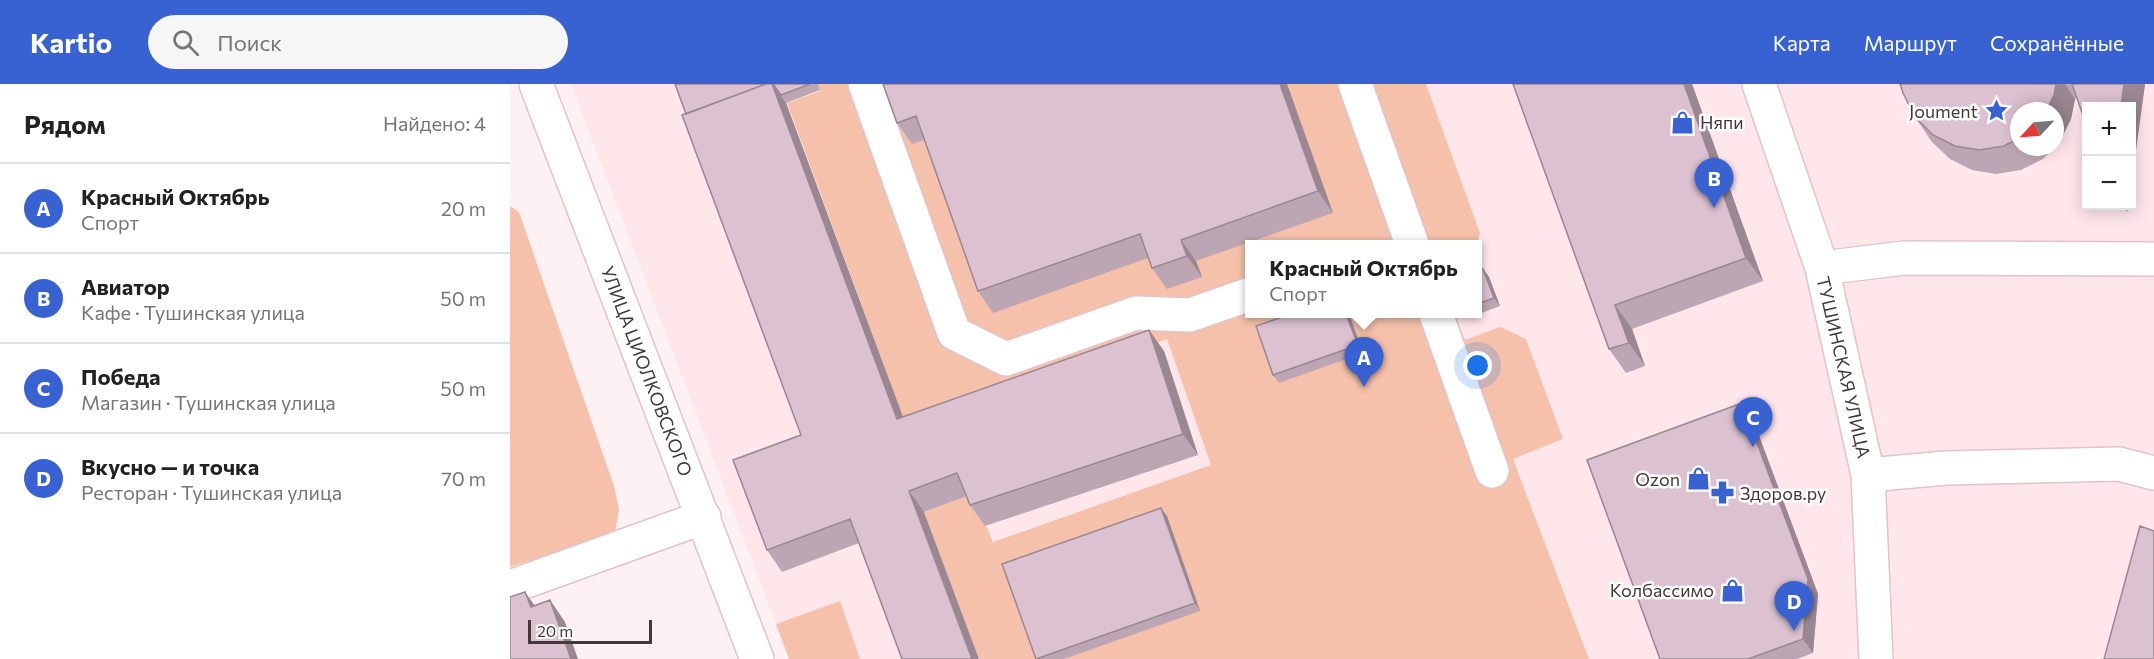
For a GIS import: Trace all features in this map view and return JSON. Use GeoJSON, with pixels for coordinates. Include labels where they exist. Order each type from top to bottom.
{"type":"FeatureCollection","features":[{"type":"Feature","properties":{"kind":"street","name":"УЛИЦА ЦИОЛКОВСКОГО"},"geometry":{"type":"LineString","coordinates":[[536,84],[757,659]]}},
{"type":"Feature","properties":{"kind":"street"},"geometry":{"type":"LineString","coordinates":[[865,84],[954,333],[1006,359],[1136,313],[1190,315],[1245,296]]}},
{"type":"Feature","properties":{"kind":"street"},"geometry":{"type":"LineString","coordinates":[[1355,84],[1403,240]]}},
{"type":"Feature","properties":{"kind":"street","name":"ТУШИНСКАЯ УЛИЦА"},"geometry":{"type":"LineString","coordinates":[[1760,84],[1822,268],[1868,475],[1876,659]]}},
{"type":"Feature","properties":{"kind":"street"},"geometry":{"type":"LineString","coordinates":[[1822,268],[1904,258],[2154,259]]}},
{"type":"Feature","properties":{"kind":"street"},"geometry":{"type":"LineString","coordinates":[[1438,318],[1492,471]]}},
{"type":"Feature","properties":{"kind":"street"},"geometry":{"type":"LineString","coordinates":[[1868,475],[1946,468],[2119,464],[2154,473]]}},
{"type":"Feature","properties":{"kind":"street"},"geometry":{"type":"LineString","coordinates":[[510,587],[704,517]]}},
{"type":"Feature","properties":{"kind":"shaded area"},"geometry":{"type":"Polygon","coordinates":[[[571,84],[818,84],[820,90],[787,103],[909,432],[1167,339],[1211,465],[954,556],[991,659],[792,659],[776,624],[571,84]]]}},
{"type":"Feature","properties":{"kind":"shaded area"},"geometry":{"type":"Polygon","coordinates":[[[818,84],[1426,84],[1480,233],[1478,240],[1245,240],[1245,318],[1456,318],[1465,340],[1500,327],[1526,339],[1563,439],[1513,459],[1589,659],[979,659],[924,512],[972,494],[993,542],[1211,465],[1167,339],[909,433],[787,103],[820,91],[818,84]]]}},
{"type":"Feature","properties":{"kind":"shaded area"},"geometry":{"type":"Polygon","coordinates":[[[1426,84],[2154,84],[2154,555],[2124,659],[1589,659],[1513,458],[1563,439],[1500,327],[1465,341],[1456,318],[1482,318],[1482,240],[1478,240],[1480,233],[1426,84]]]}},
{"type":"Feature","properties":{"kind":"shaded area"},"geometry":{"type":"Polygon","coordinates":[[[510,206],[519,212],[614,486],[619,509],[615,533],[510,567],[510,206]]]}},
{"type":"Feature","properties":{"kind":"shaded area"},"geometry":{"type":"Polygon","coordinates":[[[840,601],[860,659],[789,659],[776,624],[840,601]]]}},
{"type":"Feature","properties":{"kind":"building"},"geometry":{"type":"Polygon","coordinates":[[[675,84],[766,84],[686,114],[675,84]]]}},
{"type":"Feature","properties":{"kind":"building"},"geometry":{"type":"Polygon","coordinates":[[[766,84],[772,84],[897,419],[1149,330],[1183,434],[970,505],[957,473],[909,491],[972,659],[902,659],[850,519],[767,550],[733,460],[801,435],[682,115],[766,84]]]}},
{"type":"Feature","properties":{"kind":"building"},"geometry":{"type":"Polygon","coordinates":[[[773,84],[810,84],[781,95],[773,84]]]}},
{"type":"Feature","properties":{"kind":"building"},"geometry":{"type":"Polygon","coordinates":[[[883,84],[1280,84],[1318,191],[1181,240],[1187,256],[1152,268],[1140,234],[978,291],[916,116],[897,123],[883,84]]]}},
{"type":"Feature","properties":{"kind":"building"},"geometry":{"type":"Polygon","coordinates":[[[1513,84],[1684,84],[1746,258],[1615,305],[1629,343],[1609,349],[1513,84]]]}},
{"type":"Feature","properties":{"kind":"building"},"geometry":{"type":"Polygon","coordinates":[[[1900,84],[2056,84],[2050,102],[2010,102],[2010,143],[1979,150],[1955,146],[1933,135],[1915,117],[1900,84]]]}},
{"type":"Feature","properties":{"kind":"building"},"geometry":{"type":"Polygon","coordinates":[[[2072,84],[2124,84],[2122,102],[2082,102],[2082,113],[2072,84]]]}},
{"type":"Feature","properties":{"kind":"building"},"geometry":{"type":"Polygon","coordinates":[[[1482,269],[1494,298],[1482,302],[1482,269]]]}},
{"type":"Feature","properties":{"kind":"building"},"geometry":{"type":"Polygon","coordinates":[[[1279,318],[1348,318],[1358,345],[1273,375],[1256,326],[1279,318]]]}},
{"type":"Feature","properties":{"kind":"building"},"geometry":{"type":"Polygon","coordinates":[[[1742,403],[1808,579],[1803,639],[1748,659],[1660,659],[1587,460],[1742,403]]]}},
{"type":"Feature","properties":{"kind":"building"},"geometry":{"type":"Polygon","coordinates":[[[1161,508],[1195,603],[1036,659],[1002,564],[1161,508]]]}},
{"type":"Feature","properties":{"kind":"building"},"geometry":{"type":"Polygon","coordinates":[[[2140,526],[2154,531],[2154,659],[2104,659],[2140,526]]]}},
{"type":"Feature","properties":{"kind":"building"},"geometry":{"type":"Polygon","coordinates":[[[525,592],[531,607],[550,600],[571,659],[510,659],[510,597],[525,592]]]}},
{"type":"Feature","properties":{"kind":"place","name":"Joument"},"geometry":{"type":"Point","coordinates":[1996,111]}},
{"type":"Feature","properties":{"kind":"place","name":"Няпи"},"geometry":{"type":"Point","coordinates":[1682,122]}},
{"type":"Feature","properties":{"kind":"place","name":"Авиатор"},"geometry":{"type":"Point","coordinates":[1714,208]}},
{"type":"Feature","properties":{"kind":"place","name":"Красный Октябрь"},"geometry":{"type":"Point","coordinates":[1364,387]}},
{"type":"Feature","properties":{"kind":"place","name":"Победа"},"geometry":{"type":"Point","coordinates":[1753,447]}},
{"type":"Feature","properties":{"kind":"place","name":"Ozon"},"geometry":{"type":"Point","coordinates":[1698,479]}},
{"type":"Feature","properties":{"kind":"place","name":"Здоров.ру"},"geometry":{"type":"Point","coordinates":[1722,493]}},
{"type":"Feature","properties":{"kind":"place","name":"Колбассимо"},"geometry":{"type":"Point","coordinates":[1732,590]}},
{"type":"Feature","properties":{"kind":"place","name":"Вкусно — и точка"},"geometry":{"type":"Point","coordinates":[1794,631]}}]}
